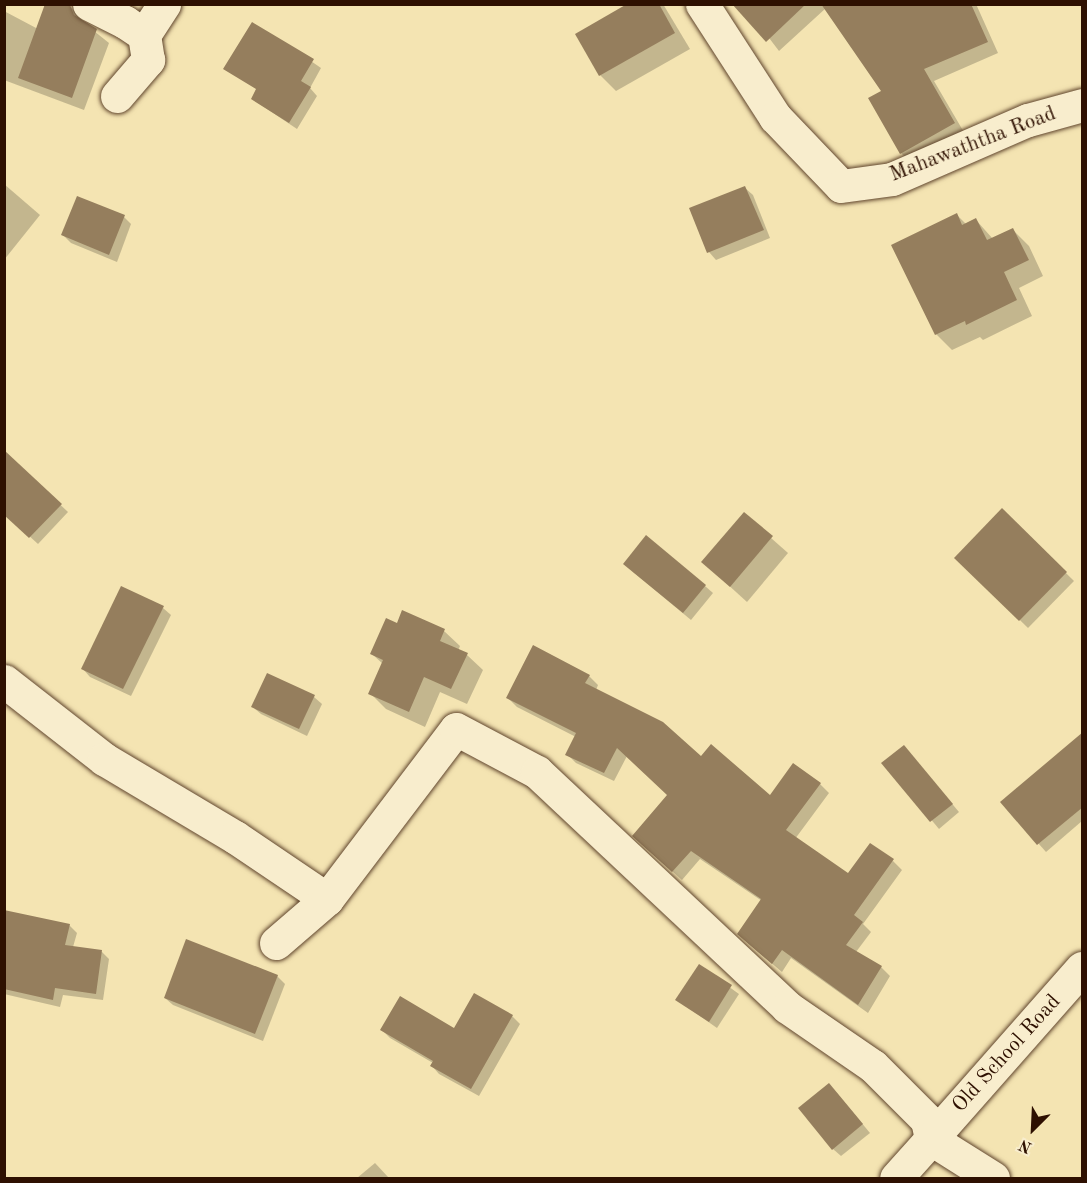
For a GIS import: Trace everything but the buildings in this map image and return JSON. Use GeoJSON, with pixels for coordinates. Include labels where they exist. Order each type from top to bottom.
{"type":"FeatureCollection","features":[{"type":"Feature","properties":{"kind":"street"},"geometry":{"type":"LineString","coordinates":[[89,4],[125,22],[144,35]]}},
{"type":"Feature","properties":{"kind":"street"},"geometry":{"type":"LineString","coordinates":[[117,96],[148,60],[144,35],[165,4]]}},
{"type":"Feature","properties":{"kind":"street","name":"Mahawaththa Road"},"geometry":{"type":"LineString","coordinates":[[702,4],[775,117],[841,186],[892,179],[1028,120],[1083,105]]}},
{"type":"Feature","properties":{"kind":"street"},"geometry":{"type":"LineString","coordinates":[[4,681],[104,759],[235,837],[327,899]]}},
{"type":"Feature","properties":{"kind":"street"},"geometry":{"type":"LineString","coordinates":[[276,943],[327,899],[456,729],[537,772],[787,1007],[873,1066],[927,1120],[931,1139],[993,1179]]}},
{"type":"Feature","properties":{"kind":"street","name":"Old School Road"},"geometry":{"type":"LineString","coordinates":[[896,1179],[1083,968]]}}]}
